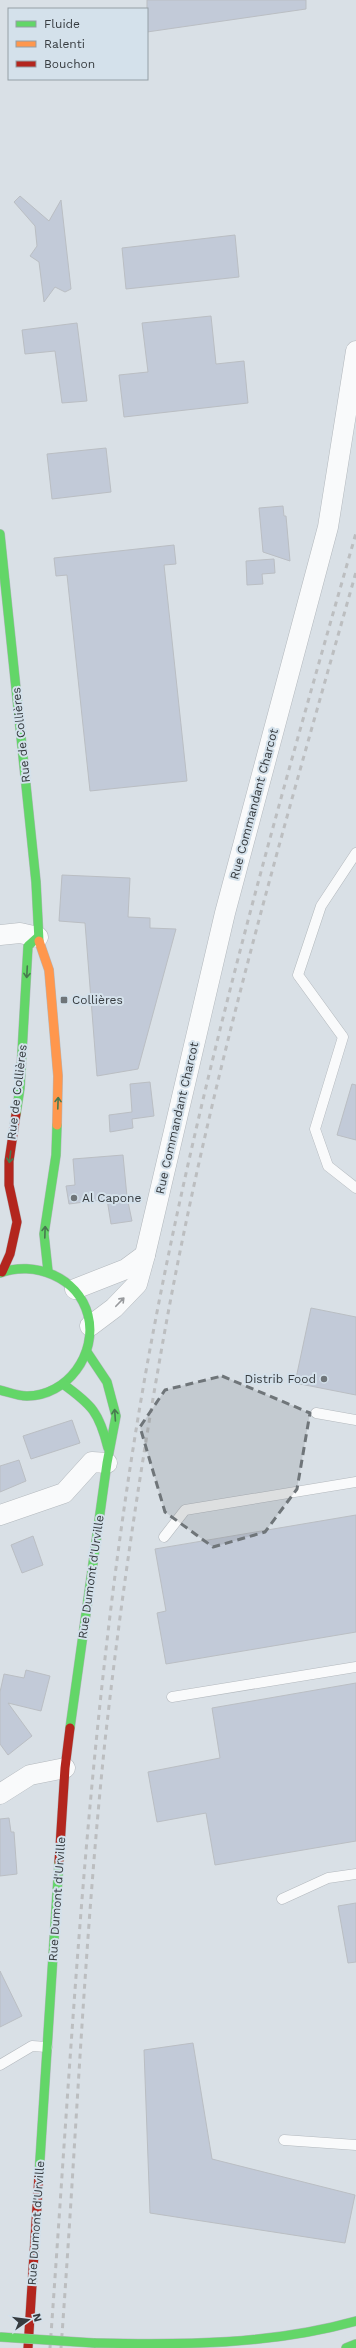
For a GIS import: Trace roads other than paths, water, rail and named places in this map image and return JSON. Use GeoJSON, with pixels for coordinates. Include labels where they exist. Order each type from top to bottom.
{"type":"FeatureCollection","features":[{"type":"Feature","properties":{"kind":"main road","name":"Rue de Collières"},"geometry":{"type":"LineString","coordinates":[[0,534],[36,882],[38,937],[49,970],[58,1076],[56,1155],[44,1234],[48,1271]]}},
{"type":"Feature","properties":{"kind":"main road","name":"Rue de Collières"},"geometry":{"type":"LineString","coordinates":[[1,1273],[10,1254],[17,1222],[10,1185],[9,1161],[20,1088],[28,946],[38,937]]}},
{"type":"Feature","properties":{"kind":"main road"},"geometry":{"type":"LineString","coordinates":[[0,1390],[24,1396],[39,1395],[63,1384],[81,1365],[87,1352],[90,1326],[84,1304],[75,1289],[48,1271],[21,1268],[1,1273]]}},
{"type":"Feature","properties":{"kind":"main road","name":"Rue Dumont d'Urville"},"geometry":{"type":"LineString","coordinates":[[28,2348],[65,1768],[108,1458],[116,1416],[107,1382],[87,1352]]}},
{"type":"Feature","properties":{"kind":"main road","name":"Rue Dumont d'Urville"},"geometry":{"type":"LineString","coordinates":[[63,1384],[92,1405],[101,1421],[108,1458]]}},
{"type":"Feature","properties":{"kind":"main road"},"geometry":{"type":"LineString","coordinates":[[0,2337],[94,2343],[233,2346],[287,2340],[340,2328],[356,2321]]}},
{"type":"Feature","properties":{"kind":"main road"},"geometry":{"type":"LineString","coordinates":[[346,2348],[356,2344]]}},
{"type":"Feature","properties":{"kind":"street","name":"Rue Commandant Charcot"},"geometry":{"type":"LineString","coordinates":[[90,1326],[114,1308],[137,1284],[145,1255],[225,913],[328,527],[356,351]]}},
{"type":"Feature","properties":{"kind":"street"},"geometry":{"type":"LineString","coordinates":[[0,935],[20,933],[38,937]]}},
{"type":"Feature","properties":{"kind":"street"},"geometry":{"type":"LineString","coordinates":[[75,1289],[126,1269],[145,1255]]}},
{"type":"Feature","properties":{"kind":"street"},"geometry":{"type":"LineString","coordinates":[[0,1515],[64,1493],[92,1462],[108,1458]]}},
{"type":"Feature","properties":{"kind":"street"},"geometry":{"type":"LineString","coordinates":[[0,1794],[30,1775],[65,1768]]}},
{"type":"Feature","properties":{"kind":"lane"},"geometry":{"type":"LineString","coordinates":[[356,853],[320,906],[298,975],[342,1036],[315,1129],[328,1166],[356,1188]]}},
{"type":"Feature","properties":{"kind":"lane"},"geometry":{"type":"LineString","coordinates":[[316,1413],[356,1420]]}},
{"type":"Feature","properties":{"kind":"lane"},"geometry":{"type":"LineString","coordinates":[[164,1537],[185,1510],[356,1482]]}},
{"type":"Feature","properties":{"kind":"lane"},"geometry":{"type":"LineString","coordinates":[[172,1698],[356,1667]]}},
{"type":"Feature","properties":{"kind":"lane"},"geometry":{"type":"LineString","coordinates":[[282,1899],[328,1878],[356,1874]]}},
{"type":"Feature","properties":{"kind":"lane"},"geometry":{"type":"LineString","coordinates":[[0,2065],[32,2046],[47,2047]]}},
{"type":"Feature","properties":{"kind":"lane"},"geometry":{"type":"LineString","coordinates":[[284,2140],[356,2145]]}},
{"type":"Feature","properties":{"kind":"railway"},"geometry":{"type":"LineString","coordinates":[[50,2348],[76,1977],[97,1729],[111,1606],[128,1483],[148,1360],[168,1255],[216,1047],[269,841],[356,533]]}},
{"type":"Feature","properties":{"kind":"railway"},"geometry":{"type":"LineString","coordinates":[[61,2348],[91,1893],[105,1741],[122,1599],[151,1411],[178,1263],[222,1064],[273,867],[356,572]]}},
{"type":"Feature","properties":{"kind":"place","name":"Collières"},"geometry":{"type":"Point","coordinates":[64,1000]}},
{"type":"Feature","properties":{"kind":"place","name":"Al Capone"},"geometry":{"type":"Point","coordinates":[74,1198]}},
{"type":"Feature","properties":{"kind":"place","name":"Distrib Food"},"geometry":{"type":"Point","coordinates":[324,1379]}}]}
